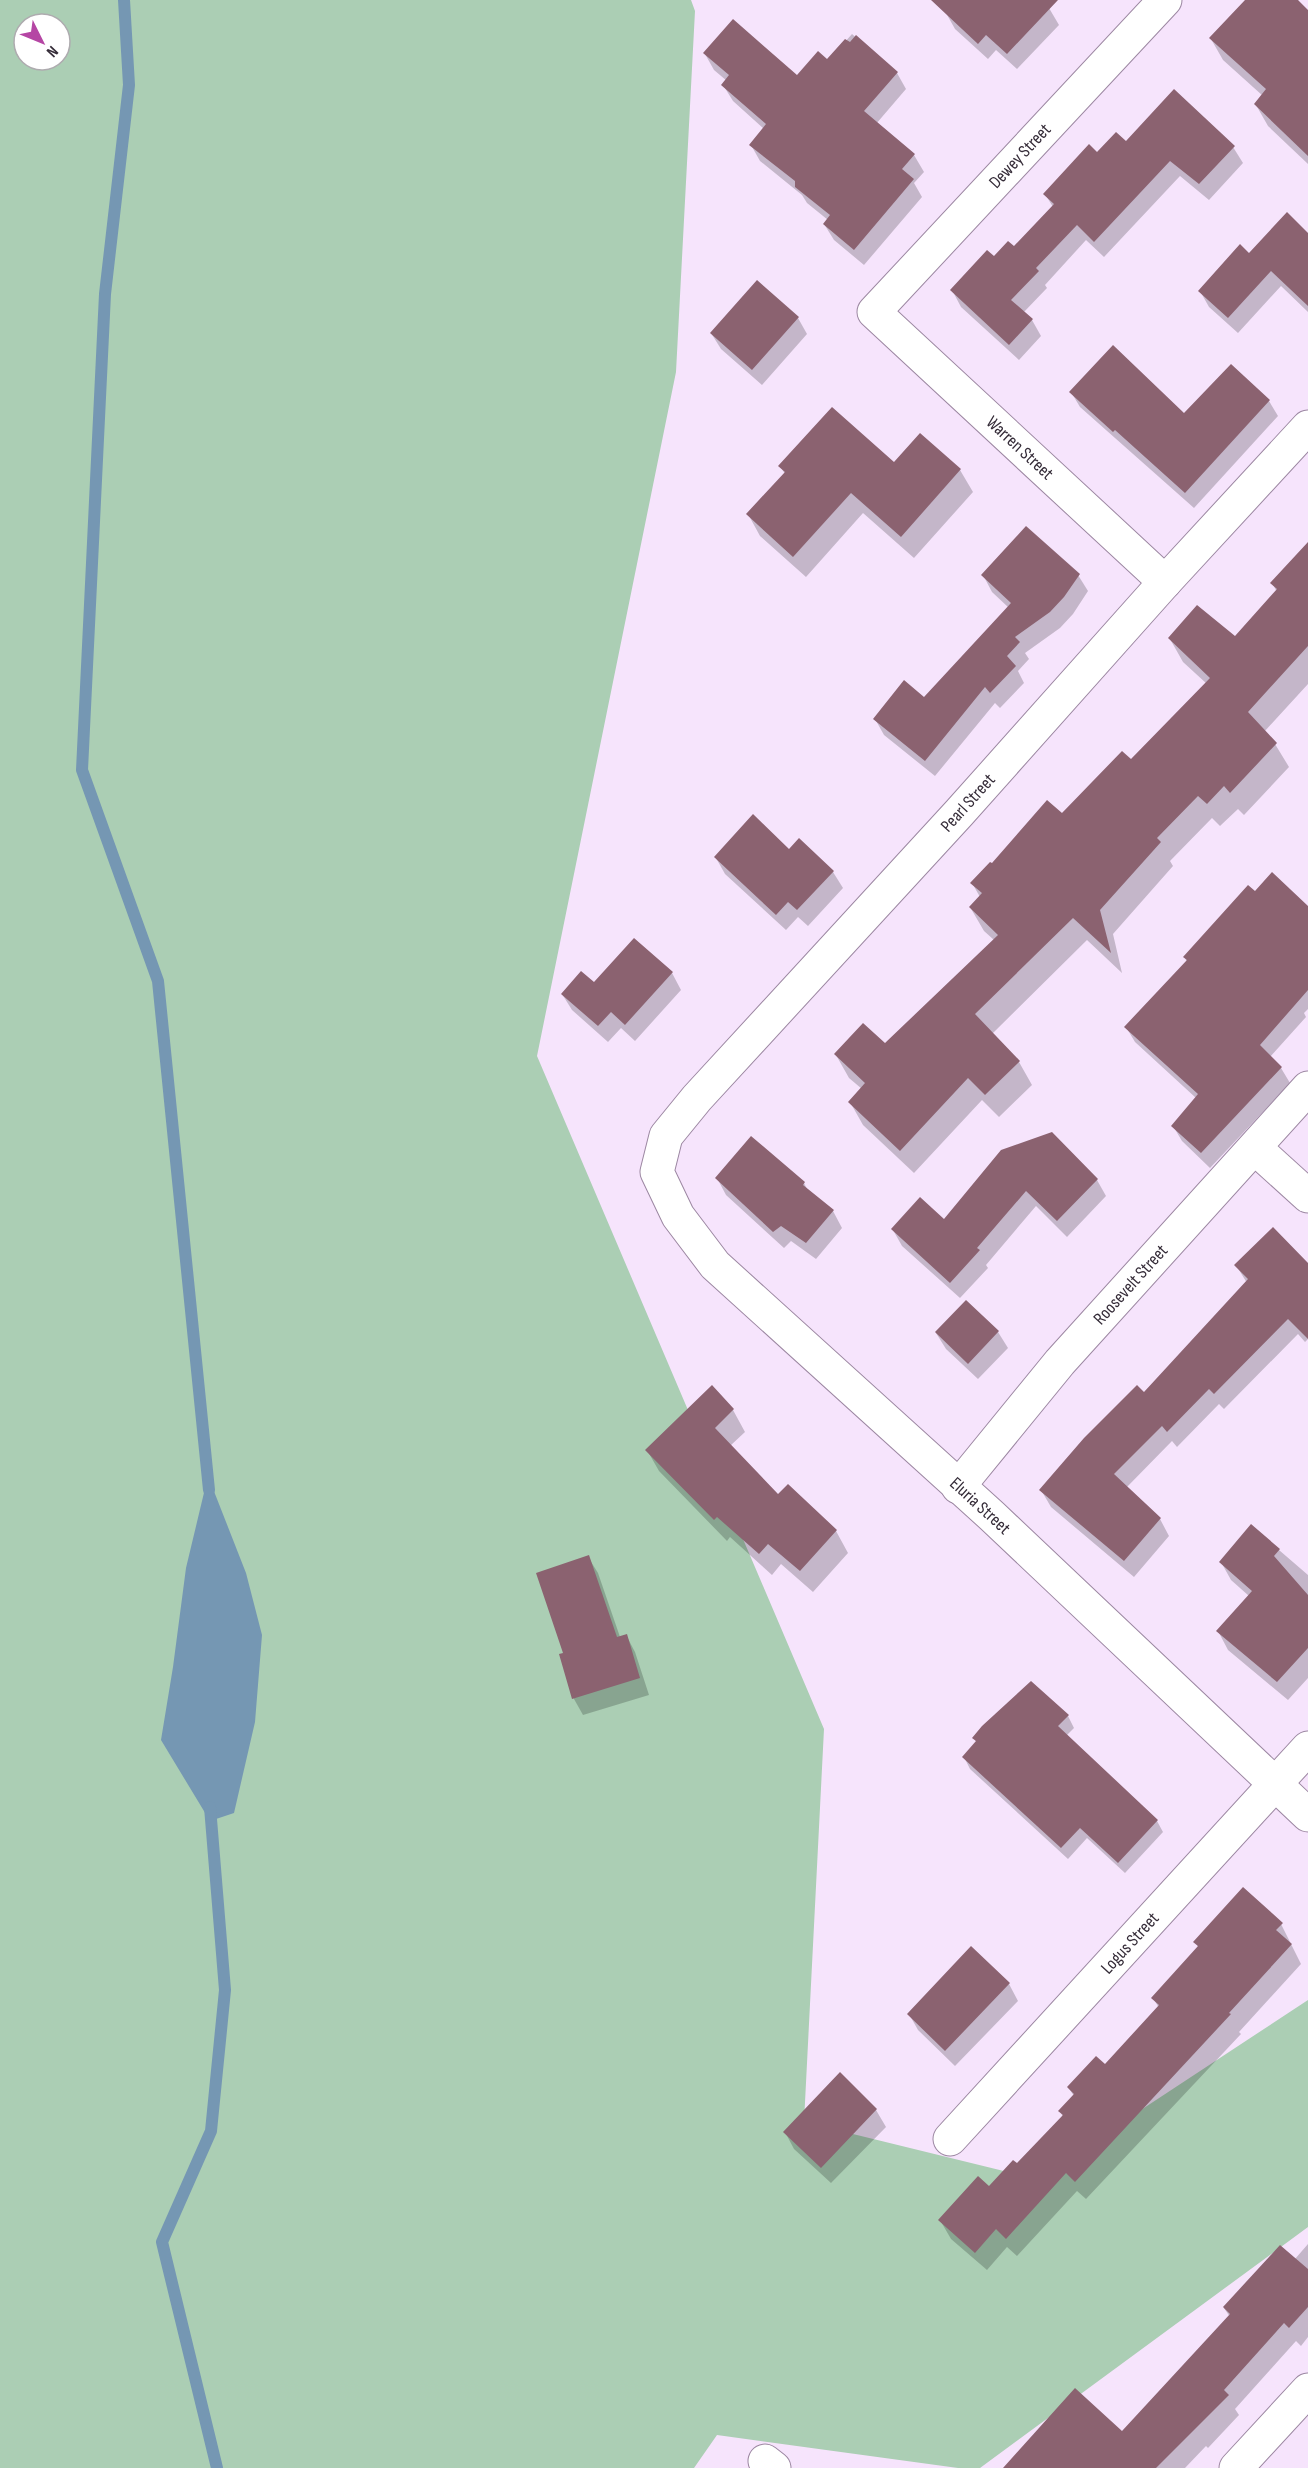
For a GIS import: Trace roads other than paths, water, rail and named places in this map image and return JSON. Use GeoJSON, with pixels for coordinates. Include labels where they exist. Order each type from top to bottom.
{"type":"FeatureCollection","features":[{"type":"Feature","properties":{"kind":"street","name":"Dewey Street"},"geometry":{"type":"LineString","coordinates":[[874,312],[1148,6]]}},
{"type":"Feature","properties":{"kind":"street","name":"Warren Street"},"geometry":{"type":"LineString","coordinates":[[874,312],[1165,582]]}},
{"type":"Feature","properties":{"kind":"street","name":"Pearl Street"},"geometry":{"type":"LineString","coordinates":[[664,1191],[657,1172],[660,1153],[666,1136],[680,1118],[1308,427]]}},
{"type":"Feature","properties":{"kind":"street","name":"Roosevelt Street"},"geometry":{"type":"LineString","coordinates":[[958,1487],[1060,1362],[1308,1088]]}},
{"type":"Feature","properties":{"kind":"street"},"geometry":{"type":"LineString","coordinates":[[1255,1148],[1308,1196]]}},
{"type":"Feature","properties":{"kind":"street","name":"Eluria Street"},"geometry":{"type":"LineString","coordinates":[[664,1191],[678,1216],[715,1265],[1000,1524],[1308,1815]]}},
{"type":"Feature","properties":{"kind":"street","name":"Logus Street"},"geometry":{"type":"LineString","coordinates":[[950,2139],[1308,1748]]}},
{"type":"Feature","properties":{"kind":"street"},"geometry":{"type":"LineString","coordinates":[[1236,2468],[1308,2391]]}},
{"type":"Feature","properties":{"kind":"water"},"geometry":{"type":"Polygon","coordinates":[[[208,1476],[246,1573],[262,1635],[255,1722],[234,1813],[210,1821],[161,1740],[186,1568],[208,1476]]]}},
{"type":"Feature","properties":{"kind":"waterway"},"geometry":{"type":"LineString","coordinates":[[124,0],[129,85],[105,294],[82,770],[158,981],[209,1490]]}},
{"type":"Feature","properties":{"kind":"waterway"},"geometry":{"type":"LineString","coordinates":[[210,1807],[225,1990],[211,2131],[162,2242],[217,2468]]}}]}
